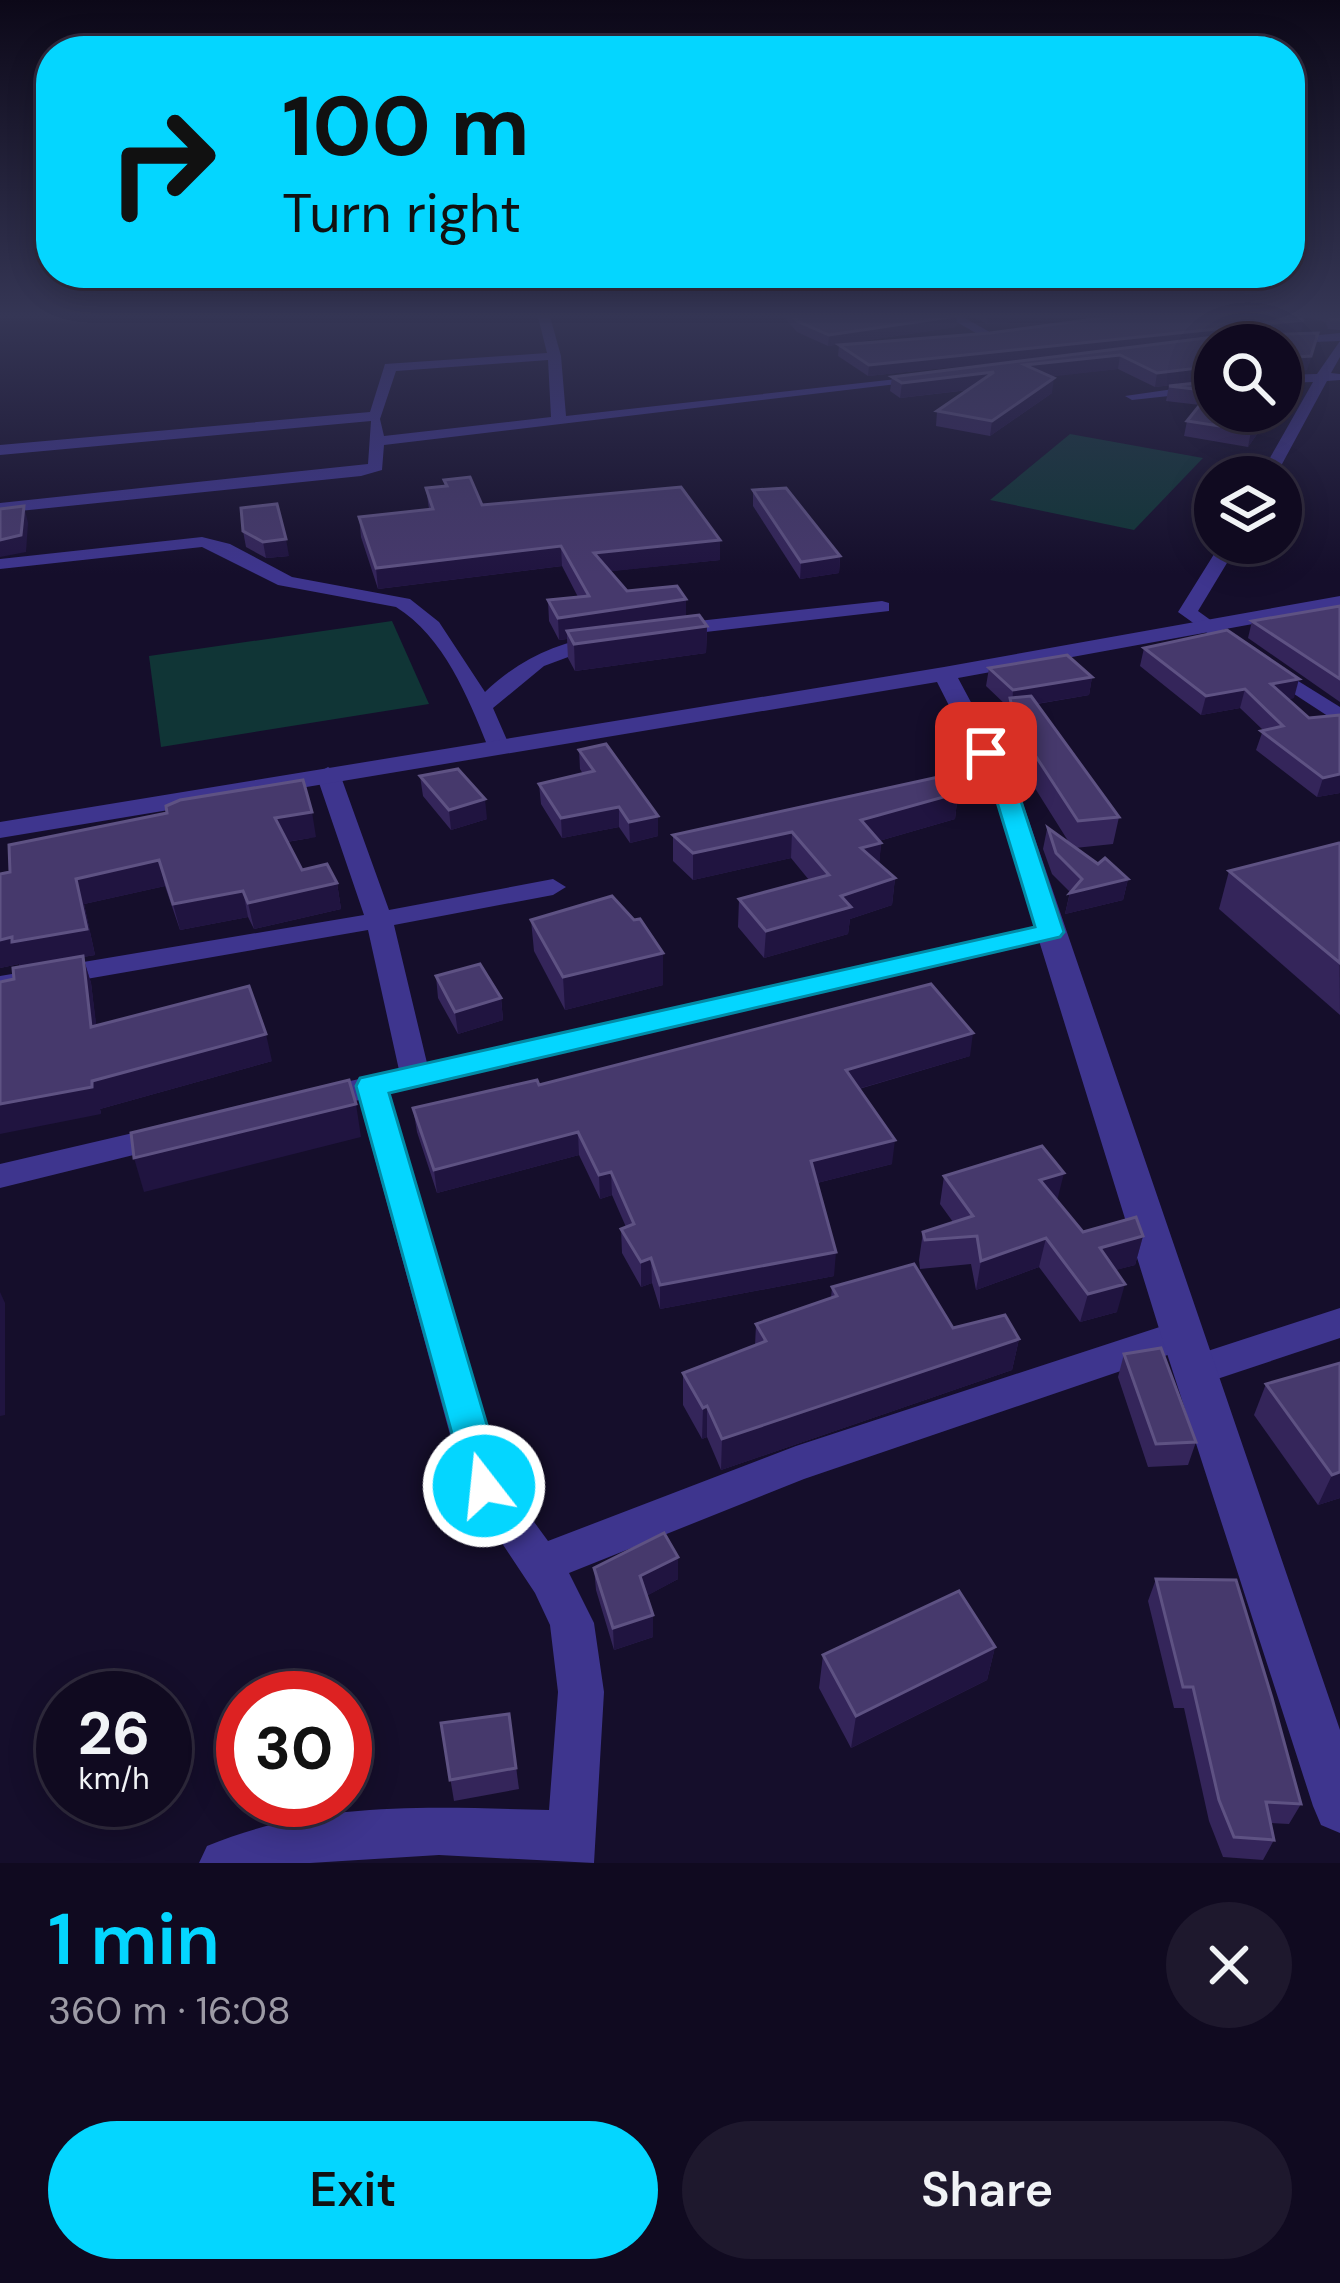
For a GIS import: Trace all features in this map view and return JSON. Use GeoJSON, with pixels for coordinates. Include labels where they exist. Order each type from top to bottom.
{"type":"FeatureCollection","features":[{"type":"Feature","properties":{"kind":"street"},"geometry":{"type":"LineString","coordinates":[[0,508],[361,471],[376,466],[376,416],[381,400]]}},
{"type":"Feature","properties":{"kind":"street"},"geometry":{"type":"LineString","coordinates":[[557,400],[559,420]]}},
{"type":"Feature","properties":{"kind":"street"},"geometry":{"type":"LineString","coordinates":[[378,441],[741,400]]}},
{"type":"Feature","properties":{"kind":"street"},"geometry":{"type":"LineString","coordinates":[[1281,456],[1317,400]]}},
{"type":"Feature","properties":{"kind":"street"},"geometry":{"type":"LineString","coordinates":[[0,450],[376,416]]}},
{"type":"Feature","properties":{"kind":"street"},"geometry":{"type":"LineString","coordinates":[[0,564],[187,543],[220,545],[290,583],[374,596],[422,613],[483,706],[499,747]]}},
{"type":"Feature","properties":{"kind":"street"},"geometry":{"type":"LineString","coordinates":[[1217,564],[1188,611],[1340,717]]}},
{"type":"Feature","properties":{"kind":"street"},"geometry":{"type":"LineString","coordinates":[[0,830],[944,674],[1340,602]]}},
{"type":"Feature","properties":{"kind":"street"},"geometry":{"type":"LineString","coordinates":[[483,706],[511,676],[542,655],[644,633],[882,607]]}},
{"type":"Feature","properties":{"kind":"street"},"geometry":{"type":"LineString","coordinates":[[944,674],[1006,792],[1187,1353],[1337,1787]]}},
{"type":"Feature","properties":{"kind":"street"},"geometry":{"type":"LineString","coordinates":[[328,774],[380,922],[415,1075]]}},
{"type":"Feature","properties":{"kind":"street"},"geometry":{"type":"LineString","coordinates":[[0,985],[380,922],[553,887]]}},
{"type":"Feature","properties":{"kind":"street"},"geometry":{"type":"LineString","coordinates":[[286,1107],[1050,932]]}},
{"type":"Feature","properties":{"kind":"street"},"geometry":{"type":"LineString","coordinates":[[224,1863],[253,1851],[347,1832],[570,1849],[581,1692],[572,1623],[484,1486],[371,1086]]}},
{"type":"Feature","properties":{"kind":"street"},"geometry":{"type":"LineString","coordinates":[[0,1176],[200,1128]]}},
{"type":"Feature","properties":{"kind":"street"},"geometry":{"type":"LineString","coordinates":[[538,1565],[796,1465],[1187,1353],[1340,1323]]}},
{"type":"Feature","properties":{"kind":"green space"},"geometry":{"type":"Polygon","coordinates":[[[1070,434],[1194,456],[1194,467],[1134,530],[990,500],[1070,434]]]}},
{"type":"Feature","properties":{"kind":"green space"},"geometry":{"type":"Polygon","coordinates":[[[392,621],[429,704],[161,747],[149,656],[392,621]]]}},
{"type":"Feature","properties":{"kind":"building"},"geometry":{"type":"Polygon","coordinates":[[[953,400],[1022,400],[992,421],[937,411],[953,400]]]}},
{"type":"Feature","properties":{"kind":"building"},"geometry":{"type":"Polygon","coordinates":[[[470,477],[482,505],[681,487],[720,540],[594,553],[627,591],[677,586],[686,599],[558,618],[548,600],[589,596],[561,546],[376,568],[359,517],[433,509],[426,488],[470,477]]]}},
{"type":"Feature","properties":{"kind":"building"},"geometry":{"type":"Polygon","coordinates":[[[786,488],[840,556],[801,562],[753,490],[786,488]]]}},
{"type":"Feature","properties":{"kind":"building"},"geometry":{"type":"Polygon","coordinates":[[[277,504],[286,539],[263,542],[243,531],[241,508],[277,504]]]}},
{"type":"Feature","properties":{"kind":"building"},"geometry":{"type":"Polygon","coordinates":[[[24,506],[21,535],[0,540],[0,509],[24,506]]]}},
{"type":"Feature","properties":{"kind":"building"},"geometry":{"type":"Polygon","coordinates":[[[1340,606],[1340,679],[1252,621],[1340,606]]]}},
{"type":"Feature","properties":{"kind":"building"},"geometry":{"type":"Polygon","coordinates":[[[699,615],[707,626],[574,644],[567,631],[699,615]]]}},
{"type":"Feature","properties":{"kind":"building"},"geometry":{"type":"Polygon","coordinates":[[[1227,630],[1299,679],[1271,684],[1309,718],[1340,715],[1340,774],[1323,778],[1261,731],[1283,726],[1245,689],[1206,696],[1144,648],[1227,630]]]}},
{"type":"Feature","properties":{"kind":"building"},"geometry":{"type":"Polygon","coordinates":[[[1067,655],[1092,677],[1013,690],[989,668],[1067,655]]]}},
{"type":"Feature","properties":{"kind":"building"},"geometry":{"type":"Polygon","coordinates":[[[1031,696],[1119,817],[1078,821],[1005,709],[1012,707],[1010,698],[1031,696]]]}},
{"type":"Feature","properties":{"kind":"building"},"geometry":{"type":"Polygon","coordinates":[[[606,744],[658,816],[629,822],[619,807],[561,818],[539,784],[594,771],[579,750],[606,744]]]}},
{"type":"Feature","properties":{"kind":"building"},"geometry":{"type":"Polygon","coordinates":[[[458,769],[485,799],[449,810],[420,776],[458,769]]]}},
{"type":"Feature","properties":{"kind":"building"},"geometry":{"type":"Polygon","coordinates":[[[952,774],[958,793],[861,820],[881,843],[861,848],[895,878],[841,896],[851,907],[766,931],[739,899],[829,875],[792,832],[693,853],[673,835],[952,774]]]}},
{"type":"Feature","properties":{"kind":"building"},"geometry":{"type":"Polygon","coordinates":[[[303,780],[312,812],[275,818],[302,870],[327,864],[337,883],[248,903],[243,891],[173,904],[159,860],[76,879],[87,929],[0,940],[0,874],[10,872],[9,845],[167,813],[166,806],[180,800],[303,780]]]}},
{"type":"Feature","properties":{"kind":"building"},"geometry":{"type":"Polygon","coordinates":[[[1048,828],[1098,864],[1105,858],[1128,879],[1070,893],[1082,879],[1056,853],[1048,828]]]}},
{"type":"Feature","properties":{"kind":"building"},"geometry":{"type":"Polygon","coordinates":[[[1340,843],[1340,963],[1229,871],[1340,843]]]}},
{"type":"Feature","properties":{"kind":"building"},"geometry":{"type":"Polygon","coordinates":[[[612,896],[634,920],[640,919],[663,953],[563,977],[531,920],[612,896]]]}},
{"type":"Feature","properties":{"kind":"building"},"geometry":{"type":"Polygon","coordinates":[[[83,956],[91,1027],[249,986],[266,1034],[92,1081],[92,1087],[0,1104],[0,982],[14,979],[13,968],[83,956]]]}},
{"type":"Feature","properties":{"kind":"building"},"geometry":{"type":"Polygon","coordinates":[[[480,964],[501,998],[455,1012],[436,976],[480,964]]]}},
{"type":"Feature","properties":{"kind":"building"},"geometry":{"type":"Polygon","coordinates":[[[931,984],[973,1033],[846,1070],[895,1140],[811,1161],[836,1252],[660,1285],[651,1258],[641,1262],[621,1229],[634,1224],[611,1172],[599,1175],[578,1132],[434,1170],[413,1108],[537,1080],[539,1085],[931,984]]]}},
{"type":"Feature","properties":{"kind":"building"},"geometry":{"type":"Polygon","coordinates":[[[349,1080],[356,1104],[134,1158],[131,1133],[349,1080]]]}},
{"type":"Feature","properties":{"kind":"building"},"geometry":{"type":"Polygon","coordinates":[[[1042,1146],[1064,1173],[1040,1180],[1083,1232],[1136,1217],[1143,1236],[1100,1248],[1125,1284],[1088,1294],[1046,1238],[981,1261],[977,1236],[925,1240],[923,1232],[973,1216],[944,1176],[1042,1146]]]}},
{"type":"Feature","properties":{"kind":"building"},"geometry":{"type":"Polygon","coordinates":[[[914,1264],[953,1328],[1005,1315],[1019,1339],[722,1439],[707,1406],[703,1408],[683,1373],[766,1341],[756,1324],[837,1296],[832,1287],[914,1264]]]}},
{"type":"Feature","properties":{"kind":"building"},"geometry":{"type":"Polygon","coordinates":[[[1161,1348],[1196,1442],[1156,1444],[1124,1354],[1161,1348]]]}},
{"type":"Feature","properties":{"kind":"building"},"geometry":{"type":"Polygon","coordinates":[[[1340,1363],[1340,1472],[1332,1475],[1266,1384],[1340,1363]]]}},
{"type":"Feature","properties":{"kind":"building"},"geometry":{"type":"Polygon","coordinates":[[[664,1533],[678,1557],[640,1576],[653,1615],[613,1628],[594,1568],[664,1533]]]}},
{"type":"Feature","properties":{"kind":"building"},"geometry":{"type":"Polygon","coordinates":[[[1156,1579],[1236,1580],[1301,1804],[1266,1802],[1274,1840],[1234,1837],[1219,1800],[1193,1687],[1183,1687],[1156,1579]]]}},
{"type":"Feature","properties":{"kind":"building"},"geometry":{"type":"Polygon","coordinates":[[[959,1591],[995,1647],[856,1716],[823,1655],[959,1591]]]}},
{"type":"Feature","properties":{"kind":"building"},"geometry":{"type":"Polygon","coordinates":[[[509,1714],[516,1768],[450,1780],[441,1723],[509,1714]]]}},
{"type":"Feature","properties":{"kind":"route"},"geometry":{"type":"LineString","coordinates":[[484,1486],[371,1086],[1050,932],[1006,792],[986,753]]}}]}
